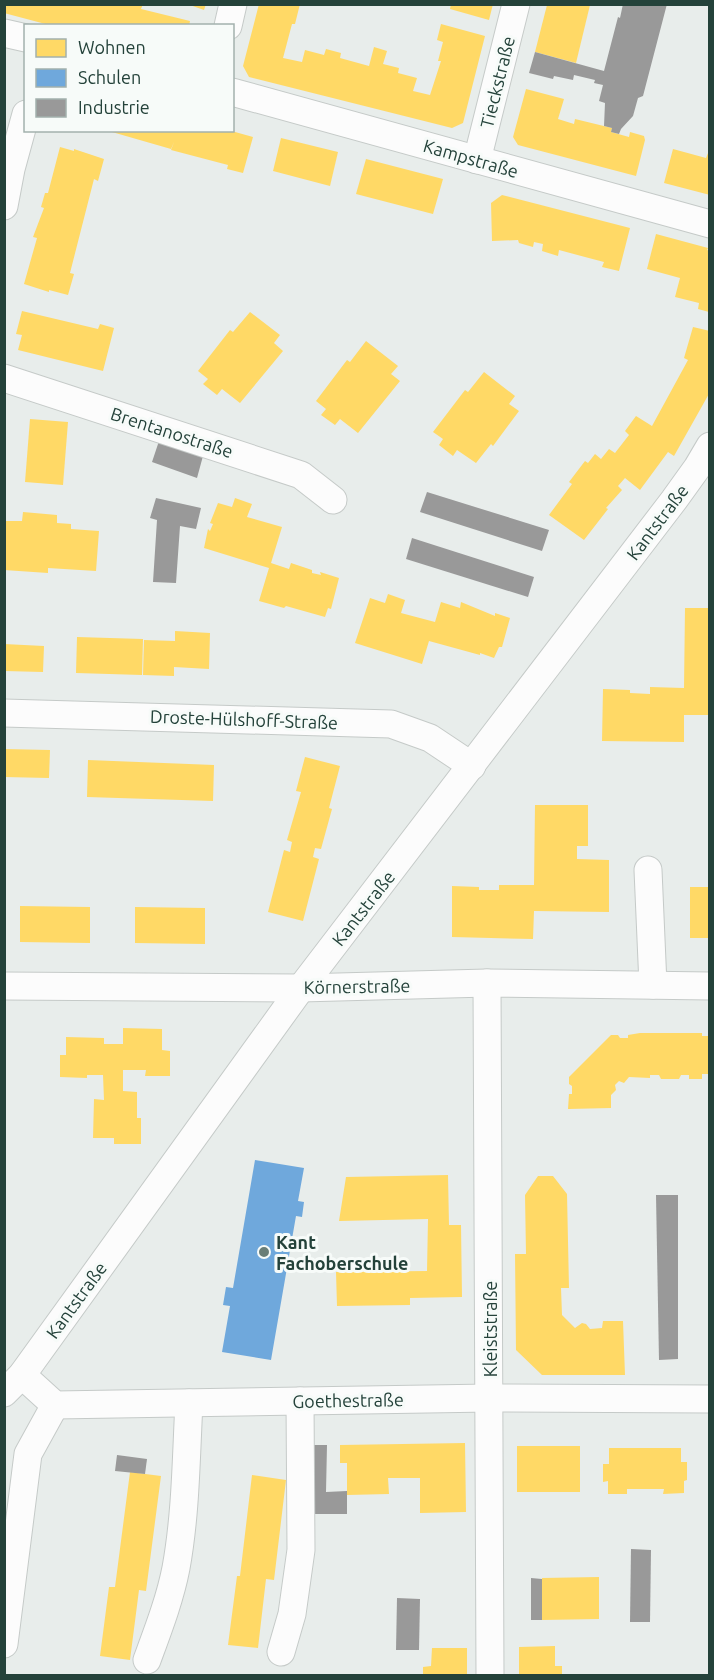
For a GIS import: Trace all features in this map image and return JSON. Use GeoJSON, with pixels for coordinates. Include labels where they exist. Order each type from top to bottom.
{"type":"FeatureCollection","features":[{"type":"Feature","properties":{"kind":"street"},"geometry":{"type":"LineString","coordinates":[[228,24],[233,4]]}},
{"type":"Feature","properties":{"kind":"street","name":"Tieckstraße"},"geometry":{"type":"LineString","coordinates":[[477,160],[516,4]]}},
{"type":"Feature","properties":{"kind":"street"},"geometry":{"type":"LineString","coordinates":[[4,33],[24,38]]}},
{"type":"Feature","properties":{"kind":"street","name":"Kampstraße"},"geometry":{"type":"LineString","coordinates":[[234,93],[710,224]]}},
{"type":"Feature","properties":{"kind":"street"},"geometry":{"type":"LineString","coordinates":[[4,206],[24,121]]}},
{"type":"Feature","properties":{"kind":"street","name":"Brentanostraße"},"geometry":{"type":"LineString","coordinates":[[4,378],[301,475],[333,500]]}},
{"type":"Feature","properties":{"kind":"street","name":"Kantstraße"},"geometry":{"type":"LineString","coordinates":[[13,1384],[301,988],[674,500],[710,446]]}},
{"type":"Feature","properties":{"kind":"street","name":"Droste-Hülshoff-Straße"},"geometry":{"type":"LineString","coordinates":[[4,712],[391,724],[430,738],[472,766]]}},
{"type":"Feature","properties":{"kind":"street"},"geometry":{"type":"LineString","coordinates":[[648,870],[653,985]]}},
{"type":"Feature","properties":{"kind":"street","name":"Körnerstraße"},"geometry":{"type":"LineString","coordinates":[[4,986],[301,988],[487,983],[710,986]]}},
{"type":"Feature","properties":{"kind":"street","name":"Kleiststraße"},"geometry":{"type":"LineString","coordinates":[[487,983],[490,1676]]}},
{"type":"Feature","properties":{"kind":"street"},"geometry":{"type":"LineString","coordinates":[[4,1644],[28,1454],[55,1405],[13,1384]]}},
{"type":"Feature","properties":{"kind":"street","name":"Goethestraße"},"geometry":{"type":"LineString","coordinates":[[55,1405],[490,1398],[710,1399]]}},
{"type":"Feature","properties":{"kind":"street"},"geometry":{"type":"LineString","coordinates":[[281,1652],[292,1614],[301,1550],[300,1401]]}},
{"type":"Feature","properties":{"kind":"street"},"geometry":{"type":"LineString","coordinates":[[147,1660],[176,1569],[189,1403]]}},
{"type":"Feature","properties":{"kind":"building: Wohnen"},"geometry":{"type":"Polygon","coordinates":[[[4,4],[143,4],[141,9],[190,21],[189,24],[45,24],[4,13],[4,4]]]}},
{"type":"Feature","properties":{"kind":"building: Wohnen"},"geometry":{"type":"Polygon","coordinates":[[[187,4],[206,4],[204,10],[187,4]]]}},
{"type":"Feature","properties":{"kind":"building: Wohnen"},"geometry":{"type":"Polygon","coordinates":[[[259,4],[300,4],[283,58],[302,62],[305,50],[324,55],[326,49],[341,53],[340,58],[369,66],[374,47],[387,51],[383,64],[399,68],[398,73],[417,78],[413,91],[430,95],[441,61],[438,61],[443,42],[437,40],[441,24],[485,36],[463,123],[452,128],[249,77],[243,66],[259,4]]]}},
{"type":"Feature","properties":{"kind":"building: Wohnen"},"geometry":{"type":"Polygon","coordinates":[[[451,4],[493,4],[489,20],[450,9],[451,4]]]}},
{"type":"Feature","properties":{"kind":"building: Wohnen"},"geometry":{"type":"Polygon","coordinates":[[[547,5],[590,5],[576,63],[535,52],[547,5]]]}},
{"type":"Feature","properties":{"kind":"building: Wohnen"},"geometry":{"type":"Polygon","coordinates":[[[526,89],[564,99],[558,119],[574,124],[575,119],[612,128],[611,132],[629,137],[630,132],[644,136],[636,176],[518,145],[513,137],[526,89]]]}},
{"type":"Feature","properties":{"kind":"building: Wohnen"},"geometry":{"type":"Polygon","coordinates":[[[112,132],[234,132],[253,137],[243,173],[227,169],[228,165],[171,150],[174,142],[171,149],[112,132]]]}},
{"type":"Feature","properties":{"kind":"building: Wohnen"},"geometry":{"type":"Polygon","coordinates":[[[281,138],[338,152],[330,186],[273,171],[281,138]]]}},
{"type":"Feature","properties":{"kind":"building: Wohnen"},"geometry":{"type":"Polygon","coordinates":[[[60,147],[104,159],[98,181],[94,179],[70,273],[74,274],[68,295],[24,284],[37,238],[33,237],[44,208],[41,207],[45,193],[48,193],[60,147]]]}},
{"type":"Feature","properties":{"kind":"building: Wohnen"},"geometry":{"type":"Polygon","coordinates":[[[710,148],[710,195],[664,183],[673,149],[706,158],[710,148]]]}},
{"type":"Feature","properties":{"kind":"building: Wohnen"},"geometry":{"type":"Polygon","coordinates":[[[366,159],[443,179],[433,214],[356,194],[366,159]]]}},
{"type":"Feature","properties":{"kind":"building: Wohnen"},"geometry":{"type":"Polygon","coordinates":[[[502,195],[630,228],[619,271],[602,267],[604,262],[559,250],[558,256],[542,251],[543,244],[534,242],[533,247],[519,243],[518,240],[492,241],[491,203],[502,195]]]}},
{"type":"Feature","properties":{"kind":"building: Wohnen"},"geometry":{"type":"Polygon","coordinates":[[[656,234],[708,248],[707,250],[710,251],[709,312],[698,309],[699,303],[675,297],[680,278],[647,269],[656,234]]]}},
{"type":"Feature","properties":{"kind":"building: Wohnen"},"geometry":{"type":"Polygon","coordinates":[[[22,311],[98,329],[100,324],[114,328],[103,371],[18,350],[22,335],[16,334],[22,311]]]}},
{"type":"Feature","properties":{"kind":"building: Wohnen"},"geometry":{"type":"Polygon","coordinates":[[[250,312],[280,335],[274,343],[283,351],[240,403],[222,389],[217,395],[203,384],[208,379],[198,371],[230,330],[233,332],[250,312]]]}},
{"type":"Feature","properties":{"kind":"building: Wohnen"},"geometry":{"type":"Polygon","coordinates":[[[693,327],[710,331],[710,392],[674,456],[668,452],[640,490],[625,478],[618,486],[622,490],[606,508],[608,509],[584,540],[549,515],[572,484],[569,482],[585,461],[588,463],[595,454],[601,459],[609,449],[615,453],[629,435],[625,431],[636,416],[652,426],[688,360],[684,358],[693,327]]]}},
{"type":"Feature","properties":{"kind":"building: Wohnen"},"geometry":{"type":"Polygon","coordinates":[[[366,341],[398,366],[391,374],[400,381],[358,433],[340,419],[335,425],[321,415],[326,409],[316,401],[347,360],[350,362],[366,341]]]}},
{"type":"Feature","properties":{"kind":"building: Wohnen"},"geometry":{"type":"Polygon","coordinates":[[[484,372],[515,396],[509,404],[519,411],[493,446],[491,444],[476,463],[457,450],[453,456],[439,445],[443,439],[433,432],[465,390],[468,392],[484,372]]]}},
{"type":"Feature","properties":{"kind":"building: Wohnen"},"geometry":{"type":"Polygon","coordinates":[[[30,419],[68,422],[63,485],[25,482],[30,419]]]}},
{"type":"Feature","properties":{"kind":"building: Wohnen"},"geometry":{"type":"Polygon","coordinates":[[[235,498],[252,504],[247,517],[282,527],[271,563],[289,569],[291,563],[312,570],[312,573],[321,575],[320,572],[339,578],[331,609],[328,608],[325,617],[259,601],[269,568],[204,548],[208,529],[210,531],[213,524],[210,523],[218,503],[232,507],[235,498]]]}},
{"type":"Feature","properties":{"kind":"building: Wohnen"},"geometry":{"type":"Polygon","coordinates":[[[23,512],[57,515],[57,523],[71,524],[71,529],[99,531],[96,571],[48,568],[48,573],[4,570],[4,521],[22,521],[23,512]]]}},
{"type":"Feature","properties":{"kind":"building: Wohnen"},"geometry":{"type":"Polygon","coordinates":[[[388,594],[405,600],[401,613],[435,622],[441,602],[460,608],[461,602],[495,616],[495,613],[510,618],[502,647],[499,647],[494,658],[429,641],[422,664],[355,643],[370,598],[385,603],[388,594]]]}},
{"type":"Feature","properties":{"kind":"building: Wohnen"},"geometry":{"type":"Polygon","coordinates":[[[685,608],[710,608],[710,715],[684,715],[684,742],[602,741],[603,689],[630,690],[630,693],[650,694],[650,687],[684,688],[685,608]]]}},
{"type":"Feature","properties":{"kind":"building: Wohnen"},"geometry":{"type":"Polygon","coordinates":[[[175,631],[210,633],[209,669],[174,667],[174,676],[143,675],[144,640],[175,641],[175,631]]]}},
{"type":"Feature","properties":{"kind":"building: Wohnen"},"geometry":{"type":"Polygon","coordinates":[[[77,637],[143,639],[142,675],[76,673],[77,637]]]}},
{"type":"Feature","properties":{"kind":"building: Wohnen"},"geometry":{"type":"Polygon","coordinates":[[[4,644],[44,646],[43,672],[4,671],[4,644]]]}},
{"type":"Feature","properties":{"kind":"building: Wohnen"},"geometry":{"type":"Polygon","coordinates":[[[4,749],[50,750],[49,778],[4,777],[4,749]]]}},
{"type":"Feature","properties":{"kind":"building: Wohnen"},"geometry":{"type":"Polygon","coordinates":[[[305,757],[340,766],[321,849],[315,848],[313,857],[319,859],[303,921],[268,912],[284,850],[290,852],[292,842],[287,840],[301,792],[296,791],[305,757]]]}},
{"type":"Feature","properties":{"kind":"building: Wohnen"},"geometry":{"type":"Polygon","coordinates":[[[88,760],[214,765],[213,801],[87,797],[88,760]]]}},
{"type":"Feature","properties":{"kind":"building: Wohnen"},"geometry":{"type":"Polygon","coordinates":[[[535,805],[588,805],[588,846],[577,846],[577,859],[609,860],[609,912],[534,911],[533,939],[452,937],[452,886],[499,890],[499,885],[534,885],[535,805]]]}},
{"type":"Feature","properties":{"kind":"building: Wohnen"},"geometry":{"type":"Polygon","coordinates":[[[690,887],[710,887],[710,938],[690,938],[690,887]]]}},
{"type":"Feature","properties":{"kind":"building: Wohnen"},"geometry":{"type":"Polygon","coordinates":[[[20,906],[90,907],[90,943],[20,942],[20,906]]]}},
{"type":"Feature","properties":{"kind":"building: Wohnen"},"geometry":{"type":"Polygon","coordinates":[[[135,907],[205,908],[205,944],[135,943],[135,907]]]}},
{"type":"Feature","properties":{"kind":"building: Wohnen"},"geometry":{"type":"Polygon","coordinates":[[[123,1028],[162,1029],[162,1050],[170,1051],[170,1076],[145,1076],[146,1070],[123,1070],[123,1091],[137,1092],[137,1118],[141,1118],[141,1144],[114,1144],[114,1138],[93,1138],[94,1099],[104,1100],[103,1075],[87,1075],[87,1078],[60,1077],[60,1055],[66,1055],[66,1037],[104,1038],[104,1044],[123,1044],[123,1028]]]}},
{"type":"Feature","properties":{"kind":"building: Wohnen"},"geometry":{"type":"Polygon","coordinates":[[[702,1033],[702,1036],[710,1036],[710,1074],[702,1074],[702,1079],[689,1079],[689,1075],[681,1075],[679,1079],[661,1079],[659,1075],[650,1075],[650,1078],[629,1077],[624,1083],[619,1081],[615,1085],[616,1090],[611,1095],[611,1108],[568,1109],[569,1094],[572,1094],[569,1077],[611,1035],[628,1038],[628,1035],[702,1033]]]}},
{"type":"Feature","properties":{"kind":"building: Wohnen"},"geometry":{"type":"Polygon","coordinates":[[[448,1175],[449,1225],[461,1225],[462,1297],[410,1298],[410,1305],[337,1306],[336,1272],[427,1271],[428,1219],[339,1221],[346,1177],[448,1175]]]}},
{"type":"Feature","properties":{"kind":"building: Wohnen"},"geometry":{"type":"Polygon","coordinates":[[[538,1176],[553,1176],[567,1194],[569,1288],[561,1288],[562,1315],[575,1328],[582,1323],[590,1329],[602,1328],[603,1321],[623,1321],[625,1375],[542,1375],[516,1350],[515,1254],[526,1254],[525,1195],[538,1176]]]}},
{"type":"Feature","properties":{"kind":"building: Wohnen"},"geometry":{"type":"Polygon","coordinates":[[[465,1443],[466,1512],[420,1513],[420,1478],[388,1478],[389,1494],[347,1495],[347,1463],[340,1463],[340,1445],[465,1443]]]}},
{"type":"Feature","properties":{"kind":"building: Wohnen"},"geometry":{"type":"Polygon","coordinates":[[[517,1446],[580,1446],[580,1492],[517,1492],[517,1446]]]}},
{"type":"Feature","properties":{"kind":"building: Wohnen"},"geometry":{"type":"Polygon","coordinates":[[[609,1448],[681,1448],[681,1462],[687,1462],[684,1493],[663,1494],[664,1489],[627,1489],[627,1494],[608,1494],[608,1481],[603,1482],[603,1464],[609,1464],[609,1448]]]}},
{"type":"Feature","properties":{"kind":"building: Wohnen"},"geometry":{"type":"Polygon","coordinates":[[[130,1472],[161,1476],[146,1591],[139,1590],[130,1660],[100,1656],[109,1587],[115,1587],[130,1472]]]}},
{"type":"Feature","properties":{"kind":"building: Wohnen"},"geometry":{"type":"Polygon","coordinates":[[[252,1475],[286,1480],[274,1580],[266,1579],[258,1648],[228,1645],[237,1576],[240,1576],[252,1475]]]}},
{"type":"Feature","properties":{"kind":"building: Wohnen"},"geometry":{"type":"Polygon","coordinates":[[[599,1577],[599,1619],[542,1620],[542,1578],[599,1577]]]}},
{"type":"Feature","properties":{"kind":"building: Wohnen"},"geometry":{"type":"Polygon","coordinates":[[[555,1646],[555,1666],[562,1666],[562,1676],[519,1676],[519,1647],[555,1646]]]}},
{"type":"Feature","properties":{"kind":"building: Wohnen"},"geometry":{"type":"Polygon","coordinates":[[[432,1648],[467,1648],[467,1676],[423,1676],[423,1667],[431,1666],[432,1648]]]}},
{"type":"Feature","properties":{"kind":"building: Schulen","name":"Kant Fachoberschule"},"geometry":{"type":"Polygon","coordinates":[[[255,1160],[304,1168],[298,1201],[304,1202],[302,1217],[296,1216],[271,1360],[222,1352],[230,1306],[223,1305],[226,1287],[233,1288],[255,1160]]]}},
{"type":"Feature","properties":{"kind":"building: Industrie"},"geometry":{"type":"Polygon","coordinates":[[[623,4],[667,4],[643,96],[638,98],[633,116],[619,134],[611,132],[612,128],[604,126],[605,103],[599,101],[603,85],[594,83],[595,80],[574,75],[573,80],[554,76],[553,79],[529,73],[535,52],[604,71],[623,4]]]}},
{"type":"Feature","properties":{"kind":"building: Industrie"},"geometry":{"type":"Polygon","coordinates":[[[159,441],[203,456],[197,478],[152,462],[159,441]]]}},
{"type":"Feature","properties":{"kind":"building: Industrie"},"geometry":{"type":"Polygon","coordinates":[[[427,492],[549,530],[542,551],[420,512],[427,492]]]}},
{"type":"Feature","properties":{"kind":"building: Industrie"},"geometry":{"type":"Polygon","coordinates":[[[156,498],[201,508],[196,529],[180,526],[176,583],[153,582],[157,520],[150,518],[156,498]]]}},
{"type":"Feature","properties":{"kind":"building: Industrie"},"geometry":{"type":"Polygon","coordinates":[[[412,538],[534,577],[528,597],[406,559],[412,538]]]}},
{"type":"Feature","properties":{"kind":"building: Industrie"},"geometry":{"type":"Polygon","coordinates":[[[656,1195],[678,1195],[678,1359],[659,1360],[656,1195]]]}},
{"type":"Feature","properties":{"kind":"building: Industrie"},"geometry":{"type":"Polygon","coordinates":[[[305,1445],[327,1445],[326,1492],[347,1491],[347,1514],[306,1514],[305,1445]]]}},
{"type":"Feature","properties":{"kind":"building: Industrie"},"geometry":{"type":"Polygon","coordinates":[[[117,1455],[147,1459],[145,1474],[115,1471],[117,1455]]]}},
{"type":"Feature","properties":{"kind":"building: Industrie"},"geometry":{"type":"Polygon","coordinates":[[[631,1549],[651,1550],[650,1622],[630,1622],[631,1549]]]}},
{"type":"Feature","properties":{"kind":"building: Industrie"},"geometry":{"type":"Polygon","coordinates":[[[531,1578],[542,1579],[542,1620],[531,1620],[531,1578]]]}},
{"type":"Feature","properties":{"kind":"building: Industrie"},"geometry":{"type":"Polygon","coordinates":[[[397,1598],[420,1599],[419,1650],[396,1650],[397,1598]]]}},
{"type":"Feature","properties":{"kind":"place","name":"Kant Fachoberschule"},"geometry":{"type":"Point","coordinates":[264,1252]}}]}
